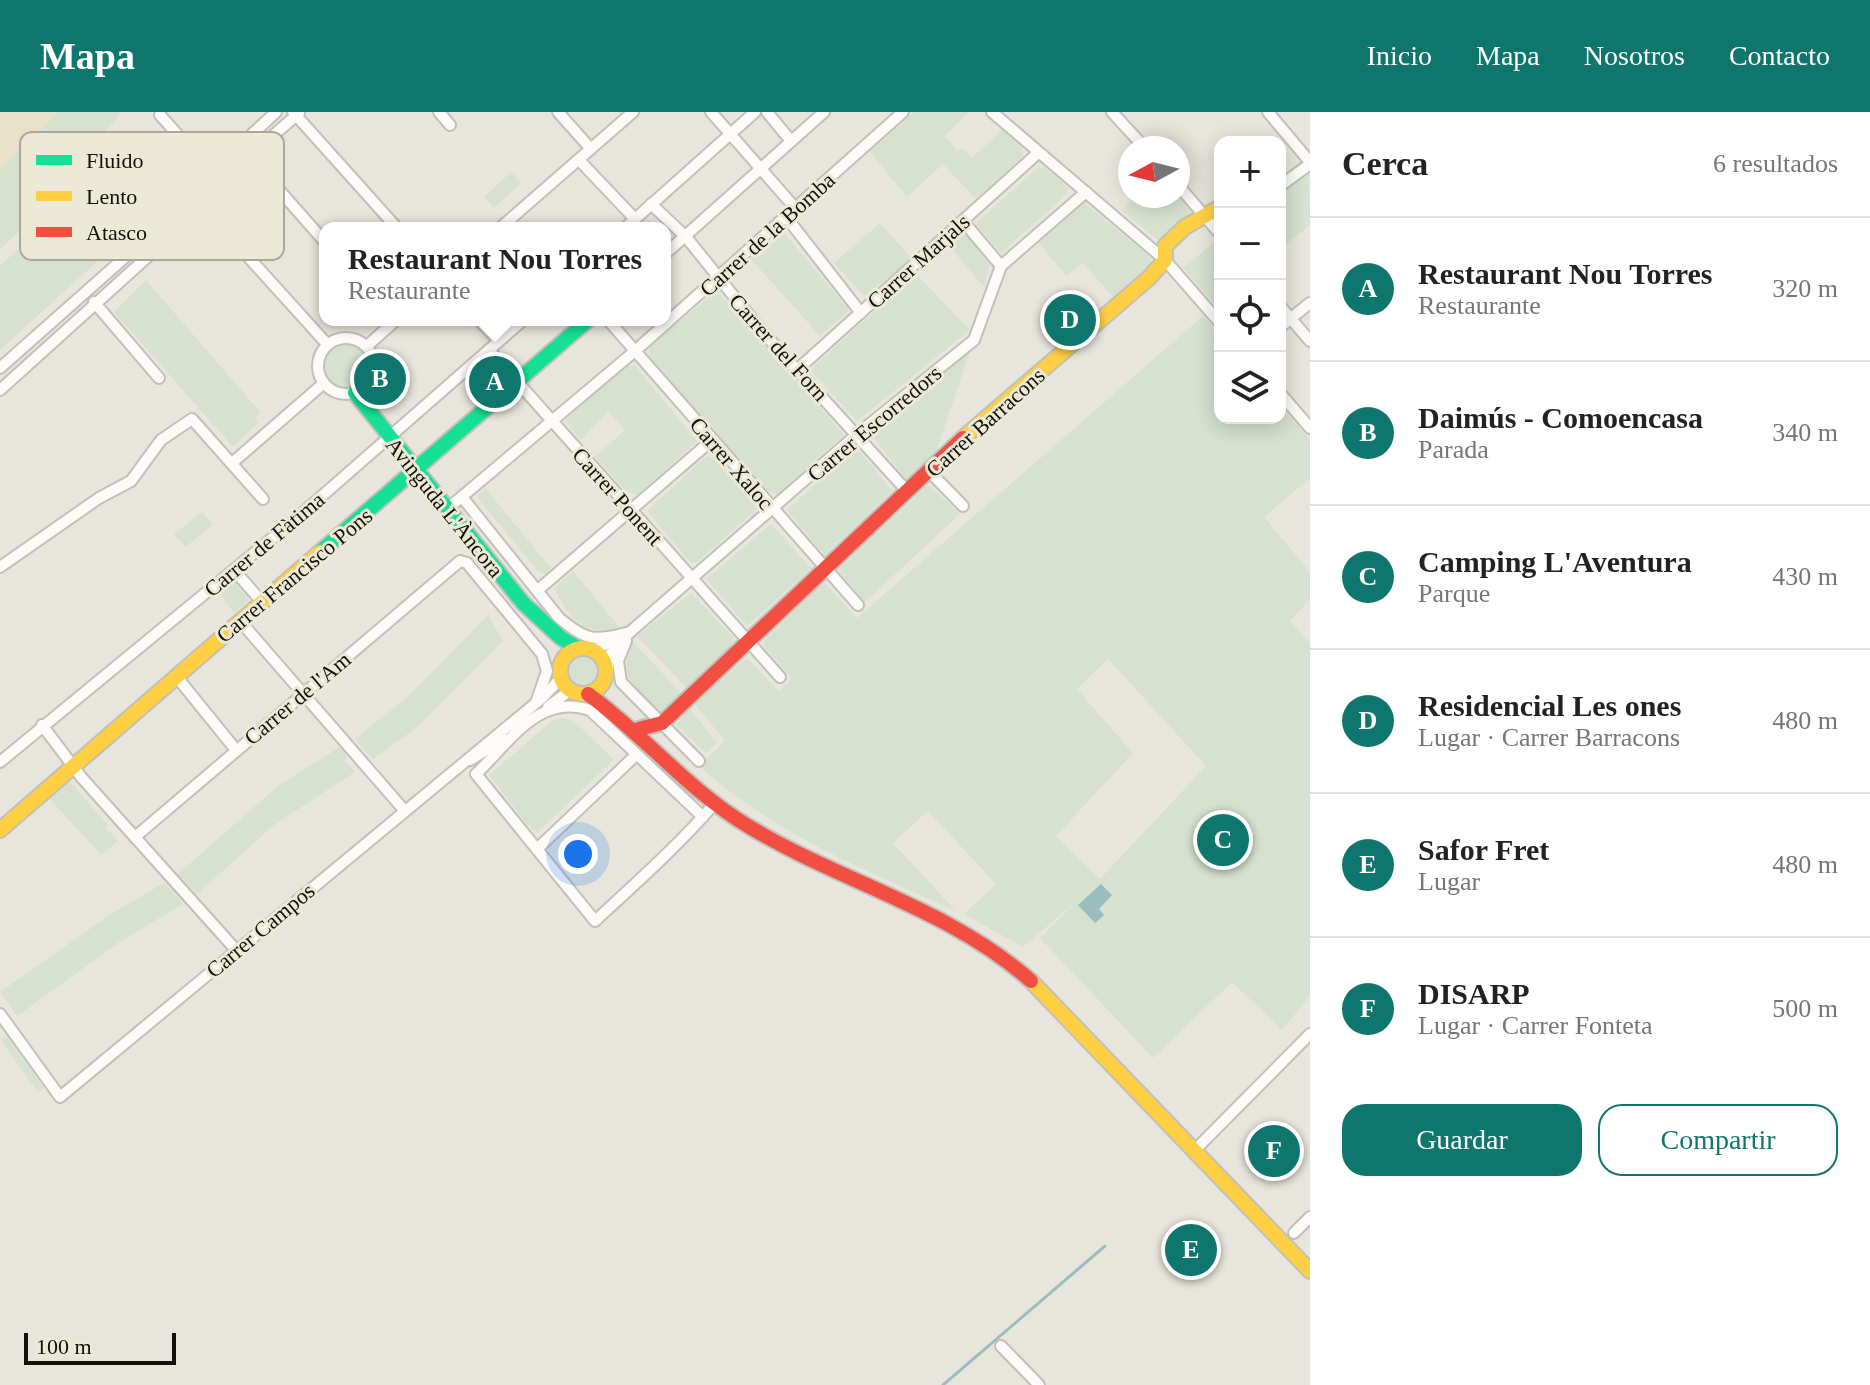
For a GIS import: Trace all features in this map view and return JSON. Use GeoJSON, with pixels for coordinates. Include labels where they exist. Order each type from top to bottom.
{"type":"FeatureCollection","features":[{"type":"Feature","properties":{"kind":"street"},"geometry":{"type":"LineString","coordinates":[[254,132],[276,112]]}},
{"type":"Feature","properties":{"kind":"street"},"geometry":{"type":"LineString","coordinates":[[439,112],[450,125]]}},
{"type":"Feature","properties":{"kind":"street"},"geometry":{"type":"LineString","coordinates":[[558,112],[591,149]]}},
{"type":"Feature","properties":{"kind":"street"},"geometry":{"type":"LineString","coordinates":[[507,222],[633,112]]}},
{"type":"Feature","properties":{"kind":"street"},"geometry":{"type":"LineString","coordinates":[[711,112],[796,209]]}},
{"type":"Feature","properties":{"kind":"street"},"geometry":{"type":"LineString","coordinates":[[632,222],[755,112]]}},
{"type":"Feature","properties":{"kind":"street"},"geometry":{"type":"LineString","coordinates":[[767,112],[791,141]]}},
{"type":"Feature","properties":{"kind":"street"},"geometry":{"type":"LineString","coordinates":[[671,249],[824,112]]}},
{"type":"Feature","properties":{"kind":"street","name":"Carrer de la Bomba"},"geometry":{"type":"LineString","coordinates":[[671,319],[903,112]]}},
{"type":"Feature","properties":{"kind":"street"},"geometry":{"type":"LineString","coordinates":[[992,112],[1165,260],[1214,316]]}},
{"type":"Feature","properties":{"kind":"street"},"geometry":{"type":"LineString","coordinates":[[1112,112],[1134,136]]}},
{"type":"Feature","properties":{"kind":"street"},"geometry":{"type":"LineString","coordinates":[[1268,112],[1310,163],[1286,181]]}},
{"type":"Feature","properties":{"kind":"street"},"geometry":{"type":"LineString","coordinates":[[277,132],[297,113],[392,222]]}},
{"type":"Feature","properties":{"kind":"street"},"geometry":{"type":"LineString","coordinates":[[160,115],[175,132]]}},
{"type":"Feature","properties":{"kind":"street","name":"Carrer Marjals"},"geometry":{"type":"LineString","coordinates":[[798,369],[1038,153]]}},
{"type":"Feature","properties":{"kind":"street"},"geometry":{"type":"LineString","coordinates":[[579,160],[635,219]]}},
{"type":"Feature","properties":{"kind":"street","name":"Carrer Escorredors"},"geometry":{"type":"LineString","coordinates":[[606,676],[611,653],[630,632],[857,435],[974,340],[1001,266],[1086,192]]}},
{"type":"Feature","properties":{"kind":"street"},"geometry":{"type":"LineString","coordinates":[[284,196],[319,235]]}},
{"type":"Feature","properties":{"kind":"street"},"geometry":{"type":"LineString","coordinates":[[1190,198],[1214,226]]}},
{"type":"Feature","properties":{"kind":"street","name":"Carrer del Forn"},"geometry":{"type":"LineString","coordinates":[[651,204],[670,222]]}},
{"type":"Feature","properties":{"kind":"street","name":"Carrer Barracons"},"geometry":{"type":"LineString","coordinates":[[630,725],[662,723],[907,491],[1165,260],[1165,246],[1218,208]]}},
{"type":"Feature","properties":{"kind":"street"},"geometry":{"type":"LineString","coordinates":[[787,218],[861,313]]}},
{"type":"Feature","properties":{"kind":"street"},"geometry":{"type":"LineString","coordinates":[[963,221],[1001,266]]}},
{"type":"Feature","properties":{"kind":"street","name":"Carrer del Forn"},"geometry":{"type":"LineString","coordinates":[[671,223],[907,491]]}},
{"type":"Feature","properties":{"kind":"street"},"geometry":{"type":"LineString","coordinates":[[0,368],[118,260]]}},
{"type":"Feature","properties":{"kind":"street"},"geometry":{"type":"LineString","coordinates":[[0,390],[142,260]]}},
{"type":"Feature","properties":{"kind":"street"},"geometry":{"type":"LineString","coordinates":[[251,260],[327,344]]}},
{"type":"Feature","properties":{"kind":"street"},"geometry":{"type":"LineString","coordinates":[[94,302],[159,378]]}},
{"type":"Feature","properties":{"kind":"street"},"geometry":{"type":"LineString","coordinates":[[1286,323],[1310,303]]}},
{"type":"Feature","properties":{"kind":"street"},"geometry":{"type":"LineString","coordinates":[[1286,313],[1310,341]]}},
{"type":"Feature","properties":{"kind":"street"},"geometry":{"type":"LineString","coordinates":[[367,346],[389,326]]}},
{"type":"Feature","properties":{"kind":"street"},"geometry":{"type":"LineString","coordinates":[[485,326],[499,341]]}},
{"type":"Feature","properties":{"kind":"street","name":"Carrer de Fàtima"},"geometry":{"type":"LineString","coordinates":[[0,762],[234,570],[516,326]]}},
{"type":"Feature","properties":{"kind":"street","name":"Carrer Francisco Pons"},"geometry":{"type":"LineString","coordinates":[[0,830],[581,326]]}},
{"type":"Feature","properties":{"kind":"street","name":"Carrer Xaloc"},"geometry":{"type":"LineString","coordinates":[[613,326],[858,605]]}},
{"type":"Feature","properties":{"kind":"street","name":"Carrer de la Bomba"},"geometry":{"type":"LineString","coordinates":[[446,510],[663,326]]}},
{"type":"Feature","properties":{"kind":"street"},"geometry":{"type":"LineString","coordinates":[[352,337],[367,346],[372,354],[374,373],[363,389],[355,393],[338,393],[324,383],[319,359],[327,344],[352,337]]}},
{"type":"Feature","properties":{"kind":"street","name":"Carrer Ponent"},"geometry":{"type":"LineString","coordinates":[[489,350],[747,642]]}},
{"type":"Feature","properties":{"kind":"street"},"geometry":{"type":"LineString","coordinates":[[232,463],[324,383]]}},
{"type":"Feature","properties":{"kind":"street","name":"Avinguda L'Àncora"},"geometry":{"type":"LineString","coordinates":[[355,393],[446,510],[538,619],[562,661]]}},
{"type":"Feature","properties":{"kind":"street"},"geometry":{"type":"LineString","coordinates":[[1286,400],[1310,428]]}},
{"type":"Feature","properties":{"kind":"street"},"geometry":{"type":"LineString","coordinates":[[0,567],[99,498],[131,481],[161,440],[192,419],[263,499]]}},
{"type":"Feature","properties":{"kind":"street"},"geometry":{"type":"LineString","coordinates":[[538,590],[712,440]]}},
{"type":"Feature","properties":{"kind":"street"},"geometry":{"type":"LineString","coordinates":[[929,471],[963,506]]}},
{"type":"Feature","properties":{"kind":"street"},"geometry":{"type":"LineString","coordinates":[[462,497],[559,618],[587,639],[630,632]]}},
{"type":"Feature","properties":{"kind":"street","name":"Carrer de l'Am"},"geometry":{"type":"LineString","coordinates":[[135,837],[460,561],[467,563],[542,654],[547,671],[537,702]]}},
{"type":"Feature","properties":{"kind":"street"},"geometry":{"type":"LineString","coordinates":[[234,570],[262,602]]}},
{"type":"Feature","properties":{"kind":"street","name":"Avinguda L'Àncora"},"geometry":{"type":"LineString","coordinates":[[538,619],[585,649]]}},
{"type":"Feature","properties":{"kind":"street"},"geometry":{"type":"LineString","coordinates":[[240,621],[404,810]]}},
{"type":"Feature","properties":{"kind":"street"},"geometry":{"type":"LineString","coordinates":[[630,632],[618,661],[621,682],[699,761]]}},
{"type":"Feature","properties":{"kind":"street","name":"Carrer Escorredors"},"geometry":{"type":"LineString","coordinates":[[585,649],[630,632]]}},
{"type":"Feature","properties":{"kind":"street"},"geometry":{"type":"LineString","coordinates":[[747,642],[780,677]]}},
{"type":"Feature","properties":{"kind":"street"},"geometry":{"type":"LineString","coordinates":[[461,762],[473,759],[519,730],[548,707],[565,684],[562,661],[585,649],[603,658],[606,676],[630,725]]}},
{"type":"Feature","properties":{"kind":"street"},"geometry":{"type":"LineString","coordinates":[[176,676],[236,750]]}},
{"type":"Feature","properties":{"kind":"street"},"geometry":{"type":"LineString","coordinates":[[588,694],[606,676]]}},
{"type":"Feature","properties":{"kind":"street"},"geometry":{"type":"LineString","coordinates":[[461,762],[537,702],[565,684]]}},
{"type":"Feature","properties":{"kind":"street"},"geometry":{"type":"LineString","coordinates":[[565,684],[588,694],[630,725],[715,803],[786,848],[961,929],[1001,954],[1055,1002],[1310,1271]]}},
{"type":"Feature","properties":{"kind":"street"},"geometry":{"type":"LineString","coordinates":[[548,707],[574,705],[590,710],[703,817]]}},
{"type":"Feature","properties":{"kind":"street"},"geometry":{"type":"LineString","coordinates":[[42,725],[72,765],[236,950]]}},
{"type":"Feature","properties":{"kind":"street"},"geometry":{"type":"LineString","coordinates":[[519,730],[476,774],[595,921],[715,803]]}},
{"type":"Feature","properties":{"kind":"street"},"geometry":{"type":"LineString","coordinates":[[537,849],[636,755]]}},
{"type":"Feature","properties":{"kind":"street","name":"Carrer Campos"},"geometry":{"type":"LineString","coordinates":[[0,1014],[60,1097],[461,762]]}},
{"type":"Feature","properties":{"kind":"street"},"geometry":{"type":"LineString","coordinates":[[1195,1150],[1310,1034]]}},
{"type":"Feature","properties":{"kind":"street"},"geometry":{"type":"LineString","coordinates":[[1294,1233],[1310,1217]]}},
{"type":"Feature","properties":{"kind":"street"},"geometry":{"type":"LineString","coordinates":[[1001,1346],[1039,1385]]}},
{"type":"Feature","properties":{"kind":"green space"},"geometry":{"type":"Polygon","coordinates":[[[59,112],[122,112],[104,132],[38,132],[59,112]]]}},
{"type":"Feature","properties":{"kind":"green space"},"geometry":{"type":"Polygon","coordinates":[[[914,112],[969,112],[945,136],[958,151],[962,148],[972,158],[1002,130],[1022,148],[1023,156],[976,199],[943,164],[907,197],[870,152],[914,112]]]}},
{"type":"Feature","properties":{"kind":"green space"},"geometry":{"type":"Polygon","coordinates":[[[20,149],[20,231],[0,249],[0,168],[20,149]]]}},
{"type":"Feature","properties":{"kind":"green space"},"geometry":{"type":"Polygon","coordinates":[[[1044,167],[1067,187],[1068,193],[1001,253],[975,224],[1037,168],[1044,167]]]}},
{"type":"Feature","properties":{"kind":"green space"},"geometry":{"type":"Polygon","coordinates":[[[511,172],[521,183],[494,208],[484,197],[511,172]]]}},
{"type":"Feature","properties":{"kind":"green space"},"geometry":{"type":"Polygon","coordinates":[[[1309,172],[1310,225],[1286,244],[1286,208],[1286,189],[1309,172]]]}},
{"type":"Feature","properties":{"kind":"green space"},"geometry":{"type":"Polygon","coordinates":[[[1084,203],[1151,258],[1150,266],[1113,297],[1083,263],[1066,276],[1039,243],[1084,203]]]}},
{"type":"Feature","properties":{"kind":"green space"},"geometry":{"type":"Polygon","coordinates":[[[1188,208],[1193,214],[1163,239],[1156,239],[1121,210],[1188,208]]]}},
{"type":"Feature","properties":{"kind":"green space"},"geometry":{"type":"Polygon","coordinates":[[[880,223],[912,259],[864,296],[834,263],[880,223]]]}},
{"type":"Feature","properties":{"kind":"green space"},"geometry":{"type":"Polygon","coordinates":[[[785,234],[849,310],[820,336],[751,259],[785,234]]]}},
{"type":"Feature","properties":{"kind":"green space"},"geometry":{"type":"Polygon","coordinates":[[[960,235],[968,235],[990,261],[984,287],[949,246],[960,235]]]}},
{"type":"Feature","properties":{"kind":"green space"},"geometry":{"type":"Polygon","coordinates":[[[1214,243],[1214,303],[1183,268],[1214,243]]]}},
{"type":"Feature","properties":{"kind":"green space"},"geometry":{"type":"Polygon","coordinates":[[[20,247],[20,260],[99,260],[0,350],[0,266],[20,247]]]}},
{"type":"Feature","properties":{"kind":"green space"},"geometry":{"type":"Polygon","coordinates":[[[916,274],[970,330],[857,421],[812,372],[813,367],[916,274]]]}},
{"type":"Feature","properties":{"kind":"green space"},"geometry":{"type":"Polygon","coordinates":[[[146,280],[261,413],[255,418],[258,423],[233,447],[114,312],[146,280]]]}},
{"type":"Feature","properties":{"kind":"green space"},"geometry":{"type":"Polygon","coordinates":[[[715,292],[722,296],[844,435],[777,494],[767,491],[648,356],[650,346],[715,292]]]}},
{"type":"Feature","properties":{"kind":"green space"},"geometry":{"type":"Polygon","coordinates":[[[1203,316],[1214,329],[1214,424],[1286,424],[1286,412],[1310,440],[1310,478],[1264,517],[1310,572],[1310,599],[1290,621],[1310,643],[1310,996],[1282,1030],[1232,982],[1153,1058],[1040,938],[1079,899],[1023,947],[964,914],[996,884],[928,811],[893,843],[956,911],[854,865],[790,831],[728,790],[699,766],[725,741],[694,703],[747,658],[779,691],[792,678],[763,645],[764,641],[825,583],[857,618],[1203,316]],[[1108,659],[1077,689],[1133,753],[1056,836],[1100,879],[1206,766],[1108,659]]]}},
{"type":"Feature","properties":{"kind":"green space"},"geometry":{"type":"Polygon","coordinates":[[[346,338],[366,346],[374,366],[366,386],[346,394],[326,386],[318,366],[326,346],[346,338]]]}},
{"type":"Feature","properties":{"kind":"green space"},"geometry":{"type":"Polygon","coordinates":[[[970,351],[935,455],[906,479],[872,435],[970,351]]]}},
{"type":"Feature","properties":{"kind":"green space"},"geometry":{"type":"Polygon","coordinates":[[[626,365],[636,367],[697,441],[637,495],[626,491],[595,457],[625,430],[608,411],[580,441],[565,420],[626,365]]]}},
{"type":"Feature","properties":{"kind":"green space"},"geometry":{"type":"Polygon","coordinates":[[[852,451],[861,453],[892,491],[825,555],[787,510],[852,451]]]}},
{"type":"Feature","properties":{"kind":"green space"},"geometry":{"type":"Polygon","coordinates":[[[707,456],[717,459],[757,509],[696,563],[691,563],[647,511],[707,456]]]}},
{"type":"Feature","properties":{"kind":"green space"},"geometry":{"type":"Polygon","coordinates":[[[928,485],[960,514],[865,602],[838,570],[928,485]]]}},
{"type":"Feature","properties":{"kind":"green space"},"geometry":{"type":"Polygon","coordinates":[[[485,488],[551,568],[545,574],[538,571],[480,501],[478,496],[485,488]]]}},
{"type":"Feature","properties":{"kind":"green space"},"geometry":{"type":"Polygon","coordinates":[[[202,512],[213,525],[185,547],[174,534],[202,512]]]}},
{"type":"Feature","properties":{"kind":"green space"},"geometry":{"type":"Polygon","coordinates":[[[771,524],[811,568],[747,626],[706,579],[771,524]]]}},
{"type":"Feature","properties":{"kind":"green space"},"geometry":{"type":"Polygon","coordinates":[[[573,571],[619,627],[596,629],[573,617],[554,589],[573,571]]]}},
{"type":"Feature","properties":{"kind":"green space"},"geometry":{"type":"Polygon","coordinates":[[[233,580],[249,600],[234,613],[219,593],[233,580]]]}},
{"type":"Feature","properties":{"kind":"green space"},"geometry":{"type":"Polygon","coordinates":[[[691,593],[734,638],[731,647],[687,688],[637,636],[691,593]]]}},
{"type":"Feature","properties":{"kind":"green space"},"geometry":{"type":"Polygon","coordinates":[[[488,615],[503,641],[416,728],[373,759],[355,739],[411,694],[488,615]]]}},
{"type":"Feature","properties":{"kind":"green space"},"geometry":{"type":"Polygon","coordinates":[[[633,642],[682,694],[660,711],[636,688],[628,674],[633,642]]]}},
{"type":"Feature","properties":{"kind":"green space"},"geometry":{"type":"Polygon","coordinates":[[[583,648],[600,654],[606,671],[600,688],[583,694],[566,688],[560,671],[566,654],[583,648]]]}},
{"type":"Feature","properties":{"kind":"green space"},"geometry":{"type":"Polygon","coordinates":[[[690,709],[717,743],[706,753],[676,725],[690,709]]]}},
{"type":"Feature","properties":{"kind":"green space"},"geometry":{"type":"Polygon","coordinates":[[[563,718],[574,721],[614,760],[538,832],[530,828],[489,775],[552,721],[563,718]]]}},
{"type":"Feature","properties":{"kind":"green space"},"geometry":{"type":"Polygon","coordinates":[[[340,747],[347,756],[344,760],[355,772],[274,825],[197,894],[178,874],[279,785],[340,747]]]}},
{"type":"Feature","properties":{"kind":"green space"},"geometry":{"type":"Polygon","coordinates":[[[70,782],[118,841],[101,855],[49,798],[70,782]]]}},
{"type":"Feature","properties":{"kind":"green space"},"geometry":{"type":"Polygon","coordinates":[[[164,883],[183,904],[118,943],[17,1016],[0,992],[111,914],[164,883]]]}},
{"type":"Feature","properties":{"kind":"green space"},"geometry":{"type":"Polygon","coordinates":[[[6,1036],[44,1088],[38,1092],[0,1039],[6,1036]]]}},
{"type":"Feature","properties":{"kind":"sand"},"geometry":{"type":"Polygon","coordinates":[[[0,112],[59,112],[38,132],[20,132],[20,149],[0,168],[0,112]]]}},
{"type":"Feature","properties":{"kind":"water"},"geometry":{"type":"Polygon","coordinates":[[[1101,884],[1112,895],[1099,909],[1104,915],[1095,923],[1078,905],[1101,884]]]}},
{"type":"Feature","properties":{"kind":"waterway"},"geometry":{"type":"LineString","coordinates":[[943,1385],[1105,1246]]}},
{"type":"Feature","properties":{"kind":"traffic: fast"},"geometry":{"type":"LineString","coordinates":[[320,552],[581,326]]}},
{"type":"Feature","properties":{"kind":"traffic: fast"},"geometry":{"type":"LineString","coordinates":[[355,393],[523,603],[561,638],[578,648]]}},
{"type":"Feature","properties":{"kind":"traffic: slow"},"geometry":{"type":"LineString","coordinates":[[963,438],[1149,278],[1165,260],[1165,246],[1185,227],[1218,208]]}},
{"type":"Feature","properties":{"kind":"traffic: slow"},"geometry":{"type":"LineString","coordinates":[[0,830],[320,552]]}},
{"type":"Feature","properties":{"kind":"traffic: slow"},"geometry":{"type":"LineString","coordinates":[[583,648],[600,654],[606,671],[600,688],[583,694],[566,688],[560,671],[566,654],[583,648]]}},
{"type":"Feature","properties":{"kind":"traffic: slow"},"geometry":{"type":"LineString","coordinates":[[1031,981],[1310,1271]]}},
{"type":"Feature","properties":{"kind":"traffic: jam"},"geometry":{"type":"LineString","coordinates":[[635,730],[662,723],[963,438]]}},
{"type":"Feature","properties":{"kind":"traffic: jam"},"geometry":{"type":"LineString","coordinates":[[588,694],[726,812],[783,846],[965,934],[1031,981]]}},
{"type":"Feature","properties":{"kind":"place","name":"Residencial Les ones"},"geometry":{"type":"Point","coordinates":[1070,320]}},
{"type":"Feature","properties":{"kind":"place","name":"Daimús - Comoencasa"},"geometry":{"type":"Point","coordinates":[380,379]}},
{"type":"Feature","properties":{"kind":"place","name":"Restaurant Nou Torres"},"geometry":{"type":"Point","coordinates":[495,382]}},
{"type":"Feature","properties":{"kind":"place","name":"Camping L'Aventura"},"geometry":{"type":"Point","coordinates":[1223,840]}},
{"type":"Feature","properties":{"kind":"place","name":"DISARP"},"geometry":{"type":"Point","coordinates":[1274,1151]}},
{"type":"Feature","properties":{"kind":"place","name":"Safor Fret"},"geometry":{"type":"Point","coordinates":[1191,1250]}}]}
